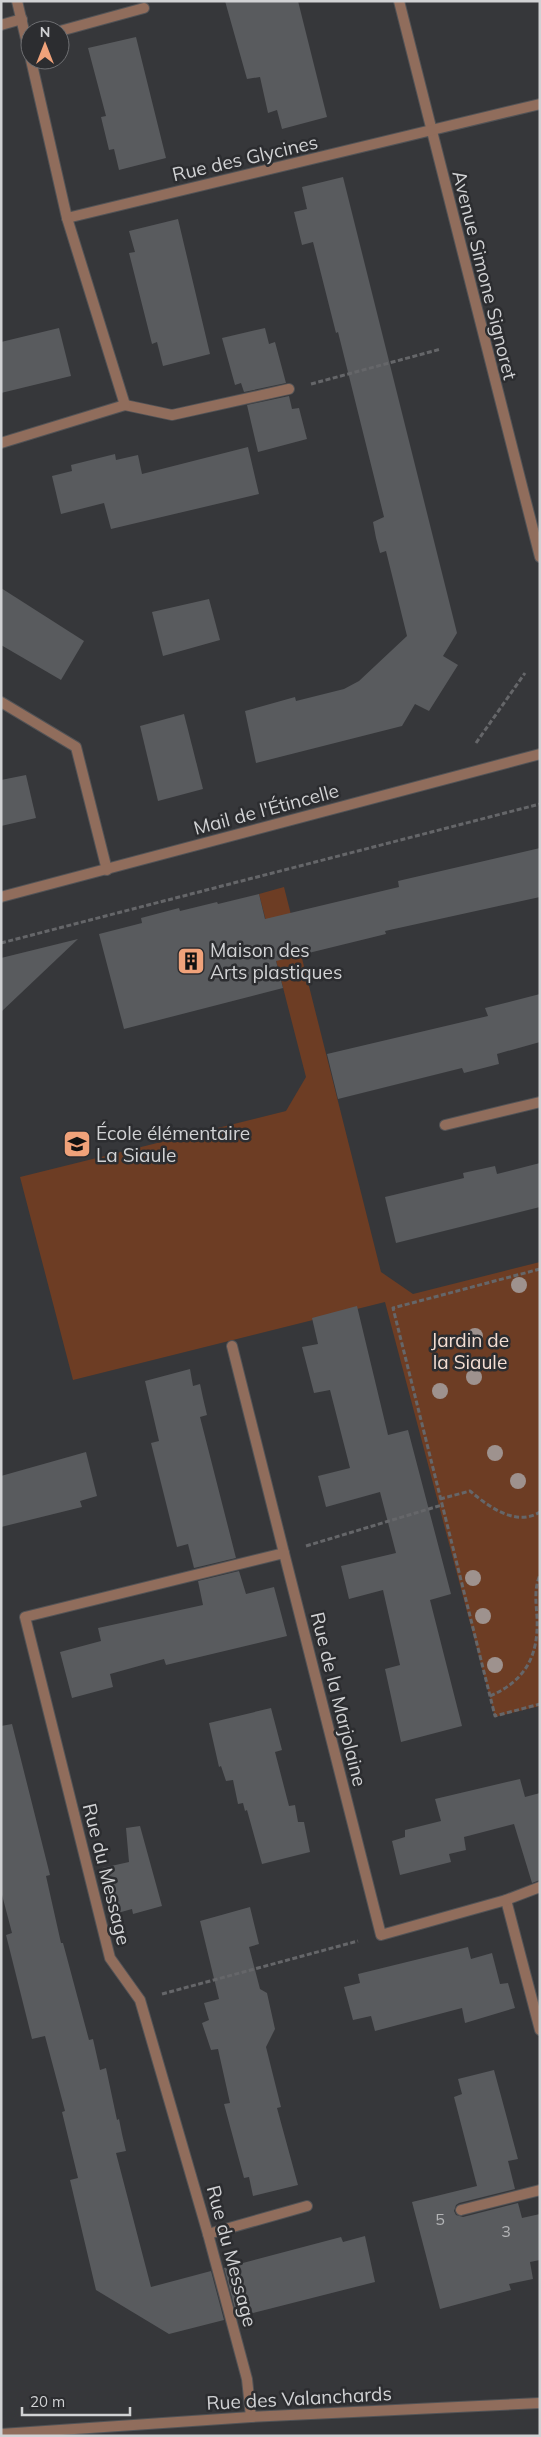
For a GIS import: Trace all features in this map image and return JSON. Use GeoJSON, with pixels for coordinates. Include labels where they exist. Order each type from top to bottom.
{"type":"FeatureCollection","features":[{"type":"Feature","properties":{"kind":"street"},"geometry":{"type":"LineString","coordinates":[[1,24],[22,19],[17,1]]}},
{"type":"Feature","properties":{"kind":"street","name":"Avenue Simone Signoret"},"geometry":{"type":"LineString","coordinates":[[399,1],[540,557]]}},
{"type":"Feature","properties":{"kind":"street"},"geometry":{"type":"LineString","coordinates":[[70,27],[144,8]]}},
{"type":"Feature","properties":{"kind":"street"},"geometry":{"type":"LineString","coordinates":[[33,70],[67,218],[125,405]]}},
{"type":"Feature","properties":{"kind":"street","name":"Rue des Glycines"},"geometry":{"type":"LineString","coordinates":[[67,218],[431,132],[540,104]]}},
{"type":"Feature","properties":{"kind":"street"},"geometry":{"type":"LineString","coordinates":[[1,443],[125,405],[172,415],[290,389]]}},
{"type":"Feature","properties":{"kind":"street"},"geometry":{"type":"LineString","coordinates":[[1,702],[76,747],[107,870]]}},
{"type":"Feature","properties":{"kind":"street","name":"Mail de l'Étincelle"},"geometry":{"type":"LineString","coordinates":[[1,897],[540,754]]}},
{"type":"Feature","properties":{"kind":"street"},"geometry":{"type":"LineString","coordinates":[[445,1125],[540,1102]]}},
{"type":"Feature","properties":{"kind":"street","name":"Rue de la Marjolaine"},"geometry":{"type":"LineString","coordinates":[[232,1346],[381,1934]]}},
{"type":"Feature","properties":{"kind":"street","name":"Rue du Message"},"geometry":{"type":"LineString","coordinates":[[251,2418],[247,2379],[208,2234],[140,2000],[110,1958],[25,1617],[284,1553]]}},
{"type":"Feature","properties":{"kind":"street"},"geometry":{"type":"LineString","coordinates":[[381,1934],[506,1900],[540,1888]]}},
{"type":"Feature","properties":{"kind":"street"},"geometry":{"type":"LineString","coordinates":[[506,1900],[540,2030]]}},
{"type":"Feature","properties":{"kind":"street"},"geometry":{"type":"LineString","coordinates":[[461,2210],[540,2190]]}},
{"type":"Feature","properties":{"kind":"street"},"geometry":{"type":"LineString","coordinates":[[208,2234],[307,2206]]}},
{"type":"Feature","properties":{"kind":"street","name":"Rue des Valanchards"},"geometry":{"type":"LineString","coordinates":[[1,2434],[251,2418],[540,2403]]}},
{"type":"Feature","properties":{"kind":"path"},"geometry":{"type":"LineString","coordinates":[[290,389],[441,349]]}},
{"type":"Feature","properties":{"kind":"path"},"geometry":{"type":"LineString","coordinates":[[476,743],[525,673]]}},
{"type":"Feature","properties":{"kind":"path"},"geometry":{"type":"LineString","coordinates":[[1,943],[540,804]]}},
{"type":"Feature","properties":{"kind":"path"},"geometry":{"type":"LineString","coordinates":[[540,1270],[393,1308],[495,1716],[540,1704]]}},
{"type":"Feature","properties":{"kind":"path"},"geometry":{"type":"LineString","coordinates":[[440,1499],[470,1491],[511,1518],[522,1519],[540,1512]]}},
{"type":"Feature","properties":{"kind":"path"},"geometry":{"type":"LineString","coordinates":[[284,1553],[442,1505]]}},
{"type":"Feature","properties":{"kind":"path"},"geometry":{"type":"LineString","coordinates":[[490,1696],[509,1688],[526,1670],[535,1646],[538,1629],[536,1584],[540,1575]]}},
{"type":"Feature","properties":{"kind":"path"},"geometry":{"type":"LineString","coordinates":[[140,2000],[381,1934]]}},
{"type":"Feature","properties":{"kind":"green space","name":"Jardin de la Siaule"},"geometry":{"type":"Polygon","coordinates":[[[284,887],[381,1272],[413,1294],[540,1262],[540,1706],[495,1717],[385,1302],[73,1380],[20,1177],[286,1111],[306,1077],[259,894],[284,887]]]}},
{"type":"Feature","properties":{"kind":"building"},"geometry":{"type":"Polygon","coordinates":[[[225,1],[298,1],[327,117],[282,129],[277,110],[268,113],[260,77],[247,79],[225,1]]]}},
{"type":"Feature","properties":{"kind":"building"},"geometry":{"type":"Polygon","coordinates":[[[136,37],[166,158],[119,170],[114,149],[109,150],[101,117],[106,116],[88,48],[136,37]]]}},
{"type":"Feature","properties":{"kind":"building"},"geometry":{"type":"Polygon","coordinates":[[[343,177],[457,633],[443,656],[458,665],[429,711],[415,704],[402,726],[256,763],[245,711],[295,697],[296,701],[344,689],[359,681],[407,636],[386,551],[380,553],[376,538],[373,522],[384,517],[338,332],[336,333],[313,242],[302,245],[294,212],[307,209],[302,187],[343,177]]]}},
{"type":"Feature","properties":{"kind":"building"},"geometry":{"type":"Polygon","coordinates":[[[178,219],[210,354],[163,366],[157,342],[152,344],[129,253],[135,252],[129,231],[178,219]]]}},
{"type":"Feature","properties":{"kind":"building"},"geometry":{"type":"Polygon","coordinates":[[[59,328],[71,376],[1,393],[1,342],[59,328]]]}},
{"type":"Feature","properties":{"kind":"building"},"geometry":{"type":"Polygon","coordinates":[[[265,328],[269,344],[275,342],[286,383],[244,392],[241,383],[235,385],[222,338],[265,328]]]}},
{"type":"Feature","properties":{"kind":"building"},"geometry":{"type":"Polygon","coordinates":[[[289,396],[292,409],[299,408],[307,439],[258,452],[247,405],[289,396]]]}},
{"type":"Feature","properties":{"kind":"building"},"geometry":{"type":"Polygon","coordinates":[[[248,447],[259,494],[111,529],[104,503],[61,514],[52,476],[72,471],[71,465],[115,454],[116,460],[138,455],[142,474],[248,447]]]}},
{"type":"Feature","properties":{"kind":"building"},"geometry":{"type":"Polygon","coordinates":[[[1,588],[84,641],[61,680],[1,645],[1,588]]]}},
{"type":"Feature","properties":{"kind":"building"},"geometry":{"type":"Polygon","coordinates":[[[209,599],[220,640],[163,656],[152,612],[209,599]]]}},
{"type":"Feature","properties":{"kind":"building"},"geometry":{"type":"Polygon","coordinates":[[[184,714],[203,789],[158,801],[140,726],[184,714]]]}},
{"type":"Feature","properties":{"kind":"building"},"geometry":{"type":"Polygon","coordinates":[[[26,775],[36,818],[1,826],[1,780],[26,775]]]}},
{"type":"Feature","properties":{"kind":"building"},"geometry":{"type":"Polygon","coordinates":[[[540,848],[540,897],[385,931],[386,934],[276,961],[283,988],[124,1029],[99,934],[142,923],[141,918],[179,908],[180,911],[259,894],[265,919],[399,887],[398,881],[540,848]]]}},
{"type":"Feature","properties":{"kind":"building"},"geometry":{"type":"Polygon","coordinates":[[[78,939],[1,1012],[1,958],[78,939]]]}},
{"type":"Feature","properties":{"kind":"building"},"geometry":{"type":"Polygon","coordinates":[[[540,994],[540,1042],[497,1054],[499,1064],[464,1073],[462,1068],[338,1099],[327,1054],[488,1016],[485,1008],[540,994]]]}},
{"type":"Feature","properties":{"kind":"building"},"geometry":{"type":"Polygon","coordinates":[[[540,1163],[540,1207],[396,1243],[385,1197],[464,1178],[463,1173],[495,1166],[497,1174],[540,1163]]]}},
{"type":"Feature","properties":{"kind":"building"},"geometry":{"type":"Polygon","coordinates":[[[357,1306],[388,1435],[408,1430],[451,1594],[430,1600],[462,1726],[401,1742],[385,1669],[400,1665],[383,1590],[349,1599],[341,1566],[396,1553],[380,1492],[326,1507],[318,1476],[350,1468],[330,1390],[314,1393],[302,1347],[318,1344],[312,1318],[357,1306]]]}},
{"type":"Feature","properties":{"kind":"building"},"geometry":{"type":"Polygon","coordinates":[[[190,1369],[193,1386],[200,1384],[207,1415],[200,1417],[236,1558],[194,1568],[188,1544],[177,1547],[151,1443],[159,1441],[145,1381],[190,1369]]]}},
{"type":"Feature","properties":{"kind":"building"},"geometry":{"type":"Polygon","coordinates":[[[86,1452],[97,1496],[80,1501],[82,1507],[1,1527],[1,1476],[86,1452]]]}},
{"type":"Feature","properties":{"kind":"building"},"geometry":{"type":"Polygon","coordinates":[[[239,1571],[246,1594],[274,1587],[287,1636],[166,1665],[164,1659],[110,1674],[113,1687],[72,1698],[60,1652],[101,1641],[98,1628],[203,1605],[198,1581],[239,1571]]]}},
{"type":"Feature","properties":{"kind":"building"},"geometry":{"type":"Polygon","coordinates":[[[271,1708],[282,1750],[275,1752],[289,1806],[295,1805],[298,1822],[304,1822],[310,1852],[262,1864],[247,1810],[245,1811],[243,1803],[238,1804],[233,1780],[226,1781],[221,1766],[219,1767],[209,1723],[271,1708]]]}},
{"type":"Feature","properties":{"kind":"building"},"geometry":{"type":"Polygon","coordinates":[[[12,1724],[50,1875],[46,1876],[61,1943],[63,1943],[89,2040],[93,2039],[100,2070],[106,2068],[117,2120],[119,2119],[126,2151],[116,2153],[151,2287],[211,2271],[224,2320],[169,2334],[96,2290],[70,2180],[78,2178],[62,2112],[65,2111],[45,2036],[32,2039],[6,1935],[12,1933],[1,1891],[1,1726],[12,1724]]]}},
{"type":"Feature","properties":{"kind":"building"},"geometry":{"type":"Polygon","coordinates":[[[520,1779],[525,1797],[540,1793],[540,1880],[532,1883],[514,1824],[464,1837],[466,1850],[449,1854],[451,1862],[400,1875],[392,1841],[405,1837],[405,1830],[441,1821],[435,1799],[520,1779]]]}},
{"type":"Feature","properties":{"kind":"building"},"geometry":{"type":"Polygon","coordinates":[[[140,1826],[162,1906],[133,1914],[132,1909],[114,1914],[102,1868],[129,1862],[126,1828],[140,1826]]]}},
{"type":"Feature","properties":{"kind":"building"},"geometry":{"type":"Polygon","coordinates":[[[250,1907],[259,1944],[249,1947],[260,1989],[267,1993],[275,2029],[266,2047],[281,2107],[277,2108],[298,2185],[253,2196],[249,2177],[244,2178],[224,2104],[230,2103],[218,2049],[211,2050],[202,2023],[209,2020],[204,2003],[219,1999],[200,1921],[250,1907]]]}},
{"type":"Feature","properties":{"kind":"building"},"geometry":{"type":"Polygon","coordinates":[[[468,1947],[471,1959],[492,1953],[500,1984],[508,1983],[515,2008],[465,2023],[462,2008],[375,2031],[371,2016],[353,2020],[344,1987],[360,1983],[358,1974],[468,1947]]]}},
{"type":"Feature","properties":{"kind":"building"},"geometry":{"type":"Polygon","coordinates":[[[494,2070],[518,2159],[508,2161],[515,2189],[459,2203],[454,2211],[456,2215],[463,2217],[518,2203],[522,2218],[540,2214],[540,2260],[530,2262],[533,2279],[509,2284],[511,2290],[440,2309],[412,2202],[477,2186],[454,2097],[462,2094],[458,2079],[494,2070]]]}},
{"type":"Feature","properties":{"kind":"building"},"geometry":{"type":"Polygon","coordinates":[[[365,2236],[375,2282],[237,2317],[224,2268],[341,2237],[343,2242],[365,2236]]]}},
{"type":"Feature","properties":{"kind":"place","name":"Maison des Arts plastiques"},"geometry":{"type":"Point","coordinates":[191,961]}},
{"type":"Feature","properties":{"kind":"place","name":"École élémentaire La Siaule"},"geometry":{"type":"Point","coordinates":[77,1144]}}]}
